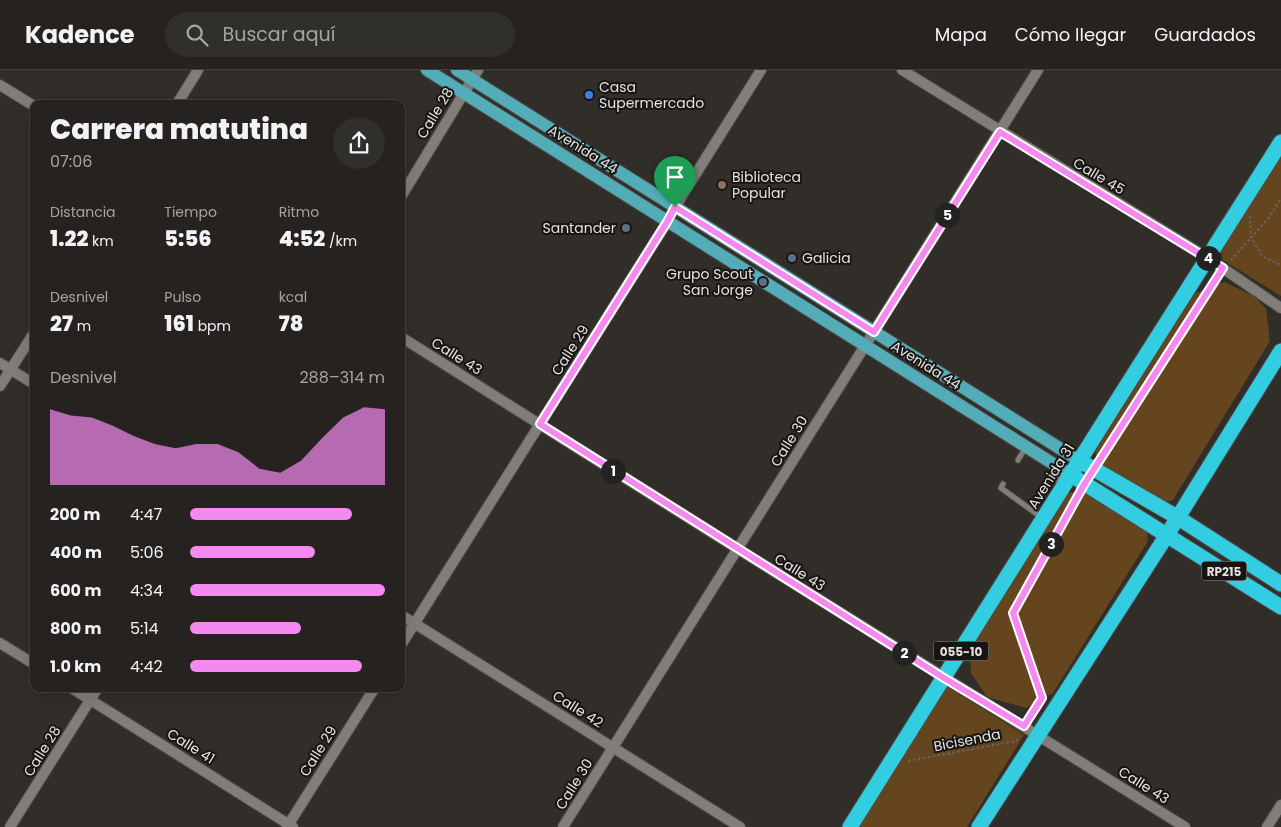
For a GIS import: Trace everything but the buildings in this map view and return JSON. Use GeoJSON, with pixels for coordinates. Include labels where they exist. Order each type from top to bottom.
{"type":"FeatureCollection","features":[{"type":"Feature","properties":{"kind":"highway","name":"Avenida 31"},"geometry":{"type":"LineString","coordinates":[[850,827],[1281,142]]}},
{"type":"Feature","properties":{"kind":"highway"},"geometry":{"type":"LineString","coordinates":[[979,827],[1031,730],[1166,535],[1281,351]]}},
{"type":"Feature","properties":{"kind":"highway","name":"Avenida 44"},"geometry":{"type":"LineString","coordinates":[[1080,461],[1177,517],[1281,584]]}},
{"type":"Feature","properties":{"kind":"highway","name":"Avenida 44"},"geometry":{"type":"LineString","coordinates":[[1071,475],[1281,606]]}},
{"type":"Feature","properties":{"kind":"main road","name":"Avenida 44"},"geometry":{"type":"LineString","coordinates":[[427,70],[1071,475]]}},
{"type":"Feature","properties":{"kind":"main road","name":"Avenida 44"},"geometry":{"type":"LineString","coordinates":[[457,70],[475,75],[675,207],[1080,461]]}},
{"type":"Feature","properties":{"kind":"street"},"geometry":{"type":"LineString","coordinates":[[179,100],[198,70]]}},
{"type":"Feature","properties":{"kind":"street","name":"Calle 29"},"geometry":{"type":"LineString","coordinates":[[405,639],[761,70]]}},
{"type":"Feature","properties":{"kind":"street","name":"Calle 45"},"geometry":{"type":"LineString","coordinates":[[902,70],[1000,132],[1208,258],[1281,308]]}},
{"type":"Feature","properties":{"kind":"street","name":"Calle 30"},"geometry":{"type":"LineString","coordinates":[[563,827],[1038,70]]}},
{"type":"Feature","properties":{"kind":"street","name":"Calle 28"},"geometry":{"type":"LineString","coordinates":[[405,190],[475,75]]}},
{"type":"Feature","properties":{"kind":"street"},"geometry":{"type":"LineString","coordinates":[[0,85],[30,104]]}},
{"type":"Feature","properties":{"kind":"street"},"geometry":{"type":"LineString","coordinates":[[0,386],[30,339]]}},
{"type":"Feature","properties":{"kind":"street","name":"Calle 43"},"geometry":{"type":"LineString","coordinates":[[405,340],[1185,827]]}},
{"type":"Feature","properties":{"kind":"street"},"geometry":{"type":"LineString","coordinates":[[0,363],[30,382]]}},
{"type":"Feature","properties":{"kind":"street","name":"Calle 42"},"geometry":{"type":"LineString","coordinates":[[405,617],[740,827]]}},
{"type":"Feature","properties":{"kind":"street"},"geometry":{"type":"LineString","coordinates":[[0,643],[30,662]]}},
{"type":"Feature","properties":{"kind":"street","name":"Calle 41"},"geometry":{"type":"LineString","coordinates":[[78,692],[290,826]]}},
{"type":"Feature","properties":{"kind":"street","name":"Calle 28"},"geometry":{"type":"LineString","coordinates":[[10,827],[95,692]]}},
{"type":"Feature","properties":{"kind":"street","name":"Calle 29"},"geometry":{"type":"LineString","coordinates":[[290,826],[372,692]]}},
{"type":"Feature","properties":{"kind":"street"},"geometry":{"type":"LineString","coordinates":[[1267,827],[1281,805]]}},
{"type":"Feature","properties":{"kind":"lane"},"geometry":{"type":"LineString","coordinates":[[1018,460],[1026,447]]}},
{"type":"Feature","properties":{"kind":"lane"},"geometry":{"type":"LineString","coordinates":[[1050,481],[1071,475]]}},
{"type":"Feature","properties":{"kind":"lane"},"geometry":{"type":"LineString","coordinates":[[1003,484],[1001,488],[1025,502],[1044,519]]}},
{"type":"Feature","properties":{"kind":"path"},"geometry":{"type":"LineString","coordinates":[[1094,469],[1223,268],[1268,219],[1281,198]]}},
{"type":"Feature","properties":{"kind":"path"},"geometry":{"type":"LineString","coordinates":[[1250,215],[1251,237],[1262,256],[1281,265]]}},
{"type":"Feature","properties":{"kind":"path","name":"Bicisenda"},"geometry":{"type":"LineString","coordinates":[[902,762],[1016,741],[1031,730],[1042,698],[1013,613],[1085,483]]}},
{"type":"Feature","properties":{"kind":"shaded area"},"geometry":{"type":"Polygon","coordinates":[[[1281,155],[1281,296],[1223,260],[1221,251],[1281,155]]]}},
{"type":"Feature","properties":{"kind":"shaded area"},"geometry":{"type":"Polygon","coordinates":[[[1224,282],[1254,296],[1266,309],[1270,341],[1173,500],[1163,503],[1097,462],[1095,451],[1191,295],[1224,282]]]}},
{"type":"Feature","properties":{"kind":"shaded area"},"geometry":{"type":"Polygon","coordinates":[[[1082,490],[1147,531],[1148,541],[1053,693],[1026,708],[987,697],[971,673],[970,649],[1068,493],[1082,490]]]}},
{"type":"Feature","properties":{"kind":"shaded area"},"geometry":{"type":"Polygon","coordinates":[[[946,685],[1024,735],[967,827],[857,827],[946,685]]]}},
{"type":"Feature","properties":{"kind":"place","name":"Casa Supermercado"},"geometry":{"type":"Point","coordinates":[589,95]}},
{"type":"Feature","properties":{"kind":"place","name":"Biblioteca Popular"},"geometry":{"type":"Point","coordinates":[722,185]}},
{"type":"Feature","properties":{"kind":"place","name":"Santander"},"geometry":{"type":"Point","coordinates":[626,228]}},
{"type":"Feature","properties":{"kind":"place","name":"Galicia"},"geometry":{"type":"Point","coordinates":[792,258]}},
{"type":"Feature","properties":{"kind":"place","name":"Grupo Scout San Jorge"},"geometry":{"type":"Point","coordinates":[763,282]}},
{"type":"Feature","properties":{"kind":"route"},"geometry":{"type":"LineString","coordinates":[[1000,132],[1223,268],[1085,483],[1013,613],[1042,698],[1024,726],[944,678],[540,424],[675,207],[874,332],[1000,132]]}}]}
